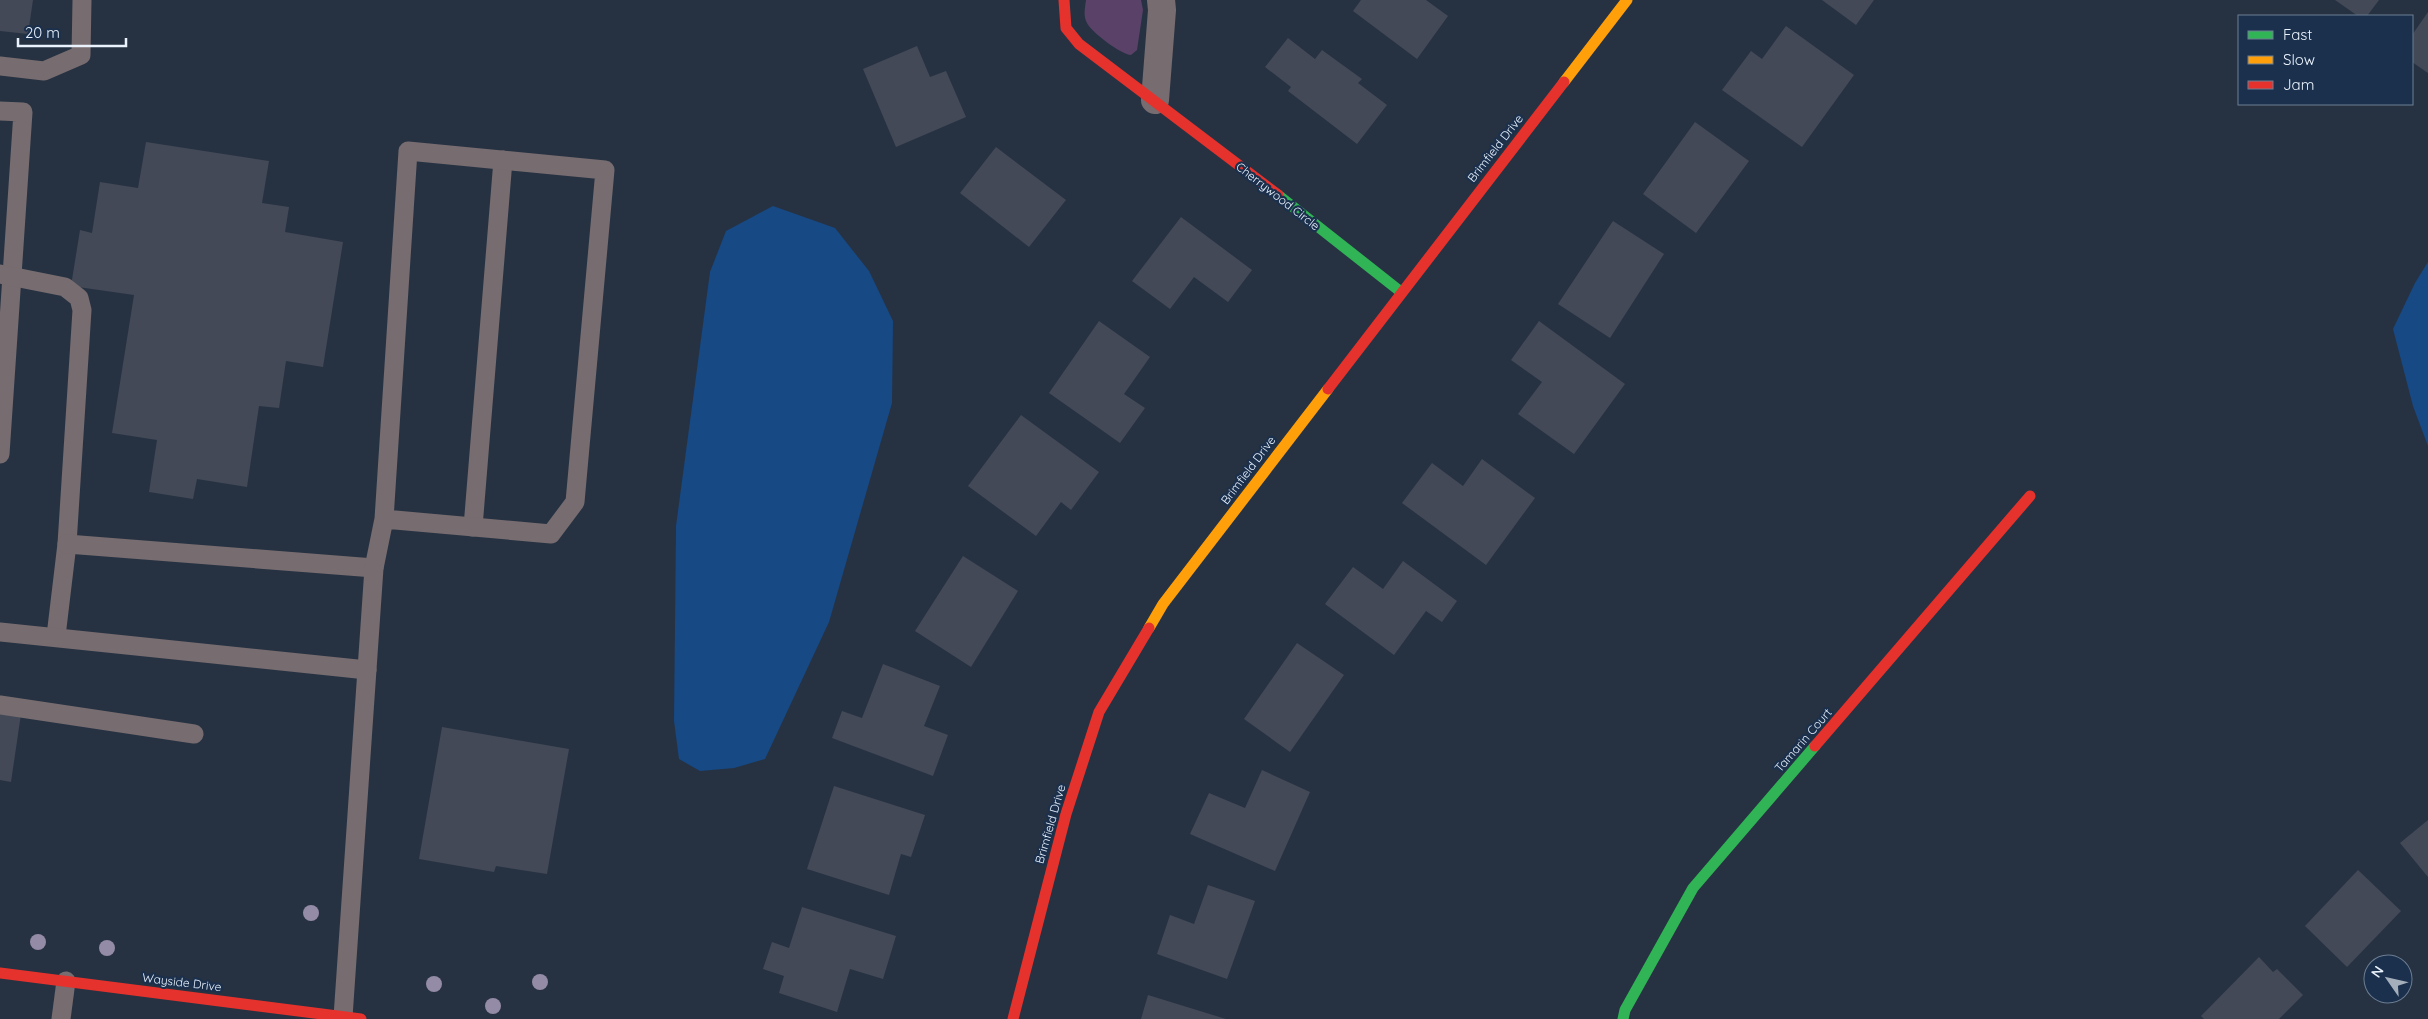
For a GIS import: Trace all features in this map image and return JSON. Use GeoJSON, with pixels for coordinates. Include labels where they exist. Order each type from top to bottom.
{"type":"FeatureCollection","features":[{"type":"Feature","properties":{"kind":"street","name":"Cherrywood Circle"},"geometry":{"type":"LineString","coordinates":[[1064,0],[1063,13],[1070,36],[1084,49],[1155,100],[1401,292]]}},
{"type":"Feature","properties":{"kind":"street"},"geometry":{"type":"LineString","coordinates":[[1155,100],[1162,10],[1161,0]]}},
{"type":"Feature","properties":{"kind":"street","name":"Brimfield Drive"},"geometry":{"type":"LineString","coordinates":[[1013,1019],[1066,814],[1099,712],[1163,604],[1401,292],[1628,0]]}},
{"type":"Feature","properties":{"kind":"street","name":"Tamarin Court"},"geometry":{"type":"LineString","coordinates":[[1623,1019],[1625,1010],[1694,888],[2030,496]]}},
{"type":"Feature","properties":{"kind":"street","name":"Wayside Drive"},"geometry":{"type":"LineString","coordinates":[[0,972],[66,981],[246,1012],[343,1016],[361,1019]]}},
{"type":"Feature","properties":{"kind":"lane"},"geometry":{"type":"LineString","coordinates":[[0,66],[44,71],[80,55],[82,0]]}},
{"type":"Feature","properties":{"kind":"lane"},"geometry":{"type":"LineString","coordinates":[[0,110],[23,112],[6,274],[0,454]]}},
{"type":"Feature","properties":{"kind":"lane"},"geometry":{"type":"LineString","coordinates":[[343,1016],[374,568],[384,520],[408,151],[605,170],[575,502],[551,534],[384,520]]}},
{"type":"Feature","properties":{"kind":"lane"},"geometry":{"type":"LineString","coordinates":[[473,527],[503,160]]}},
{"type":"Feature","properties":{"kind":"lane"},"geometry":{"type":"LineString","coordinates":[[6,274],[65,287],[79,298],[82,310],[67,544],[56,636]]}},
{"type":"Feature","properties":{"kind":"lane"},"geometry":{"type":"LineString","coordinates":[[67,544],[374,568]]}},
{"type":"Feature","properties":{"kind":"lane"},"geometry":{"type":"LineString","coordinates":[[0,632],[56,636],[367,670]]}},
{"type":"Feature","properties":{"kind":"lane"},"geometry":{"type":"LineString","coordinates":[[0,705],[194,734]]}},
{"type":"Feature","properties":{"kind":"lane"},"geometry":{"type":"LineString","coordinates":[[61,1019],[66,981]]}},
{"type":"Feature","properties":{"kind":"shaded area"},"geometry":{"type":"Polygon","coordinates":[[[1086,0],[1141,0],[1143,10],[1137,50],[1131,55],[1127,54],[1094,32],[1085,18],[1086,0]]]}},
{"type":"Feature","properties":{"kind":"water"},"geometry":{"type":"Polygon","coordinates":[[[773,206],[835,228],[869,271],[893,321],[892,403],[829,622],[765,759],[734,768],[700,771],[679,759],[674,721],[676,526],[710,272],[726,231],[773,206]]]}},
{"type":"Feature","properties":{"kind":"water"},"geometry":{"type":"Polygon","coordinates":[[[2428,262],[2428,446],[2413,406],[2393,329],[2415,283],[2428,262]]]}},
{"type":"Feature","properties":{"kind":"building"},"geometry":{"type":"Polygon","coordinates":[[[0,0],[33,0],[28,34],[0,31],[0,0]]]}},
{"type":"Feature","properties":{"kind":"building"},"geometry":{"type":"Polygon","coordinates":[[[1361,0],[1426,0],[1448,16],[1417,59],[1353,11],[1361,0]]]}},
{"type":"Feature","properties":{"kind":"building"},"geometry":{"type":"Polygon","coordinates":[[[1822,0],[1874,0],[1856,25],[1822,0]]]}},
{"type":"Feature","properties":{"kind":"building"},"geometry":{"type":"Polygon","coordinates":[[[2335,0],[2379,0],[2368,15],[2357,15],[2335,0]]]}},
{"type":"Feature","properties":{"kind":"building"},"geometry":{"type":"Polygon","coordinates":[[[2428,12],[2428,73],[2413,63],[2413,34],[2428,12]]]}},
{"type":"Feature","properties":{"kind":"building"},"geometry":{"type":"Polygon","coordinates":[[[1786,26],[1854,75],[1802,147],[1722,90],[1751,51],[1762,59],[1786,26]]]}},
{"type":"Feature","properties":{"kind":"building"},"geometry":{"type":"Polygon","coordinates":[[[1288,38],[1315,59],[1322,50],[1362,79],[1358,83],[1387,105],[1357,144],[1288,91],[1291,87],[1265,67],[1288,38]]]}},
{"type":"Feature","properties":{"kind":"building"},"geometry":{"type":"Polygon","coordinates":[[[917,46],[930,77],[946,71],[966,117],[896,147],[863,69],[917,46]]]}},
{"type":"Feature","properties":{"kind":"building"},"geometry":{"type":"Polygon","coordinates":[[[1695,122],[1749,161],[1696,233],[1643,194],[1695,122]]]}},
{"type":"Feature","properties":{"kind":"building"},"geometry":{"type":"Polygon","coordinates":[[[146,142],[269,161],[262,203],[289,207],[285,232],[343,242],[323,367],[286,361],[279,408],[259,406],[247,487],[197,479],[193,499],[149,492],[157,440],[112,433],[134,295],[71,286],[80,230],[92,233],[100,182],[138,188],[146,142]]]}},
{"type":"Feature","properties":{"kind":"building"},"geometry":{"type":"Polygon","coordinates":[[[996,147],[1066,200],[1029,247],[960,193],[996,147]]]}},
{"type":"Feature","properties":{"kind":"building"},"geometry":{"type":"Polygon","coordinates":[[[1181,217],[1252,270],[1228,302],[1194,277],[1170,309],[1132,281],[1181,217]]]}},
{"type":"Feature","properties":{"kind":"building"},"geometry":{"type":"Polygon","coordinates":[[[1613,221],[1664,254],[1610,338],[1558,304],[1613,221]]]}},
{"type":"Feature","properties":{"kind":"building"},"geometry":{"type":"Polygon","coordinates":[[[1099,321],[1150,357],[1124,394],[1145,408],[1120,443],[1049,393],[1099,321]]]}},
{"type":"Feature","properties":{"kind":"building"},"geometry":{"type":"Polygon","coordinates":[[[1539,321],[1625,384],[1574,454],[1518,414],[1542,382],[1511,360],[1539,321]]]}},
{"type":"Feature","properties":{"kind":"building"},"geometry":{"type":"Polygon","coordinates":[[[1021,415],[1099,472],[1071,510],[1061,502],[1036,536],[968,486],[1021,415]]]}},
{"type":"Feature","properties":{"kind":"building"},"geometry":{"type":"Polygon","coordinates":[[[1482,459],[1535,498],[1486,565],[1402,503],[1432,463],[1463,486],[1482,459]]]}},
{"type":"Feature","properties":{"kind":"building"},"geometry":{"type":"Polygon","coordinates":[[[963,556],[1018,591],[971,667],[915,631],[963,556]]]}},
{"type":"Feature","properties":{"kind":"building"},"geometry":{"type":"Polygon","coordinates":[[[1403,561],[1457,601],[1442,622],[1426,611],[1394,655],[1325,604],[1353,567],[1383,589],[1403,561]]]}},
{"type":"Feature","properties":{"kind":"building"},"geometry":{"type":"Polygon","coordinates":[[[1297,643],[1344,675],[1290,752],[1244,719],[1297,643]]]}},
{"type":"Feature","properties":{"kind":"building"},"geometry":{"type":"Polygon","coordinates":[[[883,664],[940,686],[924,726],[948,735],[933,776],[832,738],[842,711],[862,718],[883,664]]]}},
{"type":"Feature","properties":{"kind":"building"},"geometry":{"type":"Polygon","coordinates":[[[0,710],[21,714],[11,782],[0,780],[0,710]]]}},
{"type":"Feature","properties":{"kind":"building"},"geometry":{"type":"Polygon","coordinates":[[[442,727],[569,749],[547,874],[496,866],[494,872],[419,859],[442,727]]]}},
{"type":"Feature","properties":{"kind":"building"},"geometry":{"type":"Polygon","coordinates":[[[1262,770],[1310,792],[1275,871],[1190,834],[1209,793],[1245,808],[1262,770]]]}},
{"type":"Feature","properties":{"kind":"building"},"geometry":{"type":"Polygon","coordinates":[[[834,786],[925,815],[911,857],[901,854],[889,895],[807,869],[834,786]]]}},
{"type":"Feature","properties":{"kind":"building"},"geometry":{"type":"Polygon","coordinates":[[[2428,820],[2428,877],[2400,843],[2428,820]]]}},
{"type":"Feature","properties":{"kind":"building"},"geometry":{"type":"Polygon","coordinates":[[[2358,870],[2401,911],[2347,967],[2305,926],[2358,870]]]}},
{"type":"Feature","properties":{"kind":"building"},"geometry":{"type":"Polygon","coordinates":[[[1208,885],[1255,901],[1227,979],[1157,954],[1170,915],[1194,924],[1208,885]]]}},
{"type":"Feature","properties":{"kind":"building"},"geometry":{"type":"Polygon","coordinates":[[[802,907],[896,936],[883,979],[850,969],[837,1012],[779,993],[784,976],[763,969],[772,942],[789,948],[802,907]]]}},
{"type":"Feature","properties":{"kind":"building"},"geometry":{"type":"Polygon","coordinates":[[[2259,957],[2273,972],[2277,969],[2303,995],[2279,1019],[2204,1019],[2201,1016],[2259,957]]]}},
{"type":"Feature","properties":{"kind":"building"},"geometry":{"type":"Polygon","coordinates":[[[1148,995],[1226,1019],[1141,1019],[1148,995]]]}},
{"type":"Feature","properties":{"kind":"traffic: fast"},"geometry":{"type":"LineString","coordinates":[[1278,195],[1401,292]]}},
{"type":"Feature","properties":{"kind":"traffic: fast"},"geometry":{"type":"LineString","coordinates":[[1623,1019],[1625,1010],[1693,888],[1815,746]]}},
{"type":"Feature","properties":{"kind":"traffic: slow"},"geometry":{"type":"LineString","coordinates":[[1564,82],[1627,0]]}},
{"type":"Feature","properties":{"kind":"traffic: slow"},"geometry":{"type":"LineString","coordinates":[[1149,628],[1163,604],[1328,389]]}},
{"type":"Feature","properties":{"kind":"traffic: jam"},"geometry":{"type":"LineString","coordinates":[[1064,0],[1066,28],[1079,44],[1278,195]]}},
{"type":"Feature","properties":{"kind":"traffic: jam"},"geometry":{"type":"LineString","coordinates":[[1328,389],[1564,82]]}},
{"type":"Feature","properties":{"kind":"traffic: jam"},"geometry":{"type":"LineString","coordinates":[[1815,746],[2030,496]]}},
{"type":"Feature","properties":{"kind":"traffic: jam"},"geometry":{"type":"LineString","coordinates":[[1013,1019],[1066,814],[1099,712],[1149,628]]}},
{"type":"Feature","properties":{"kind":"traffic: jam"},"geometry":{"type":"LineString","coordinates":[[0,973],[361,1019]]}}]}
